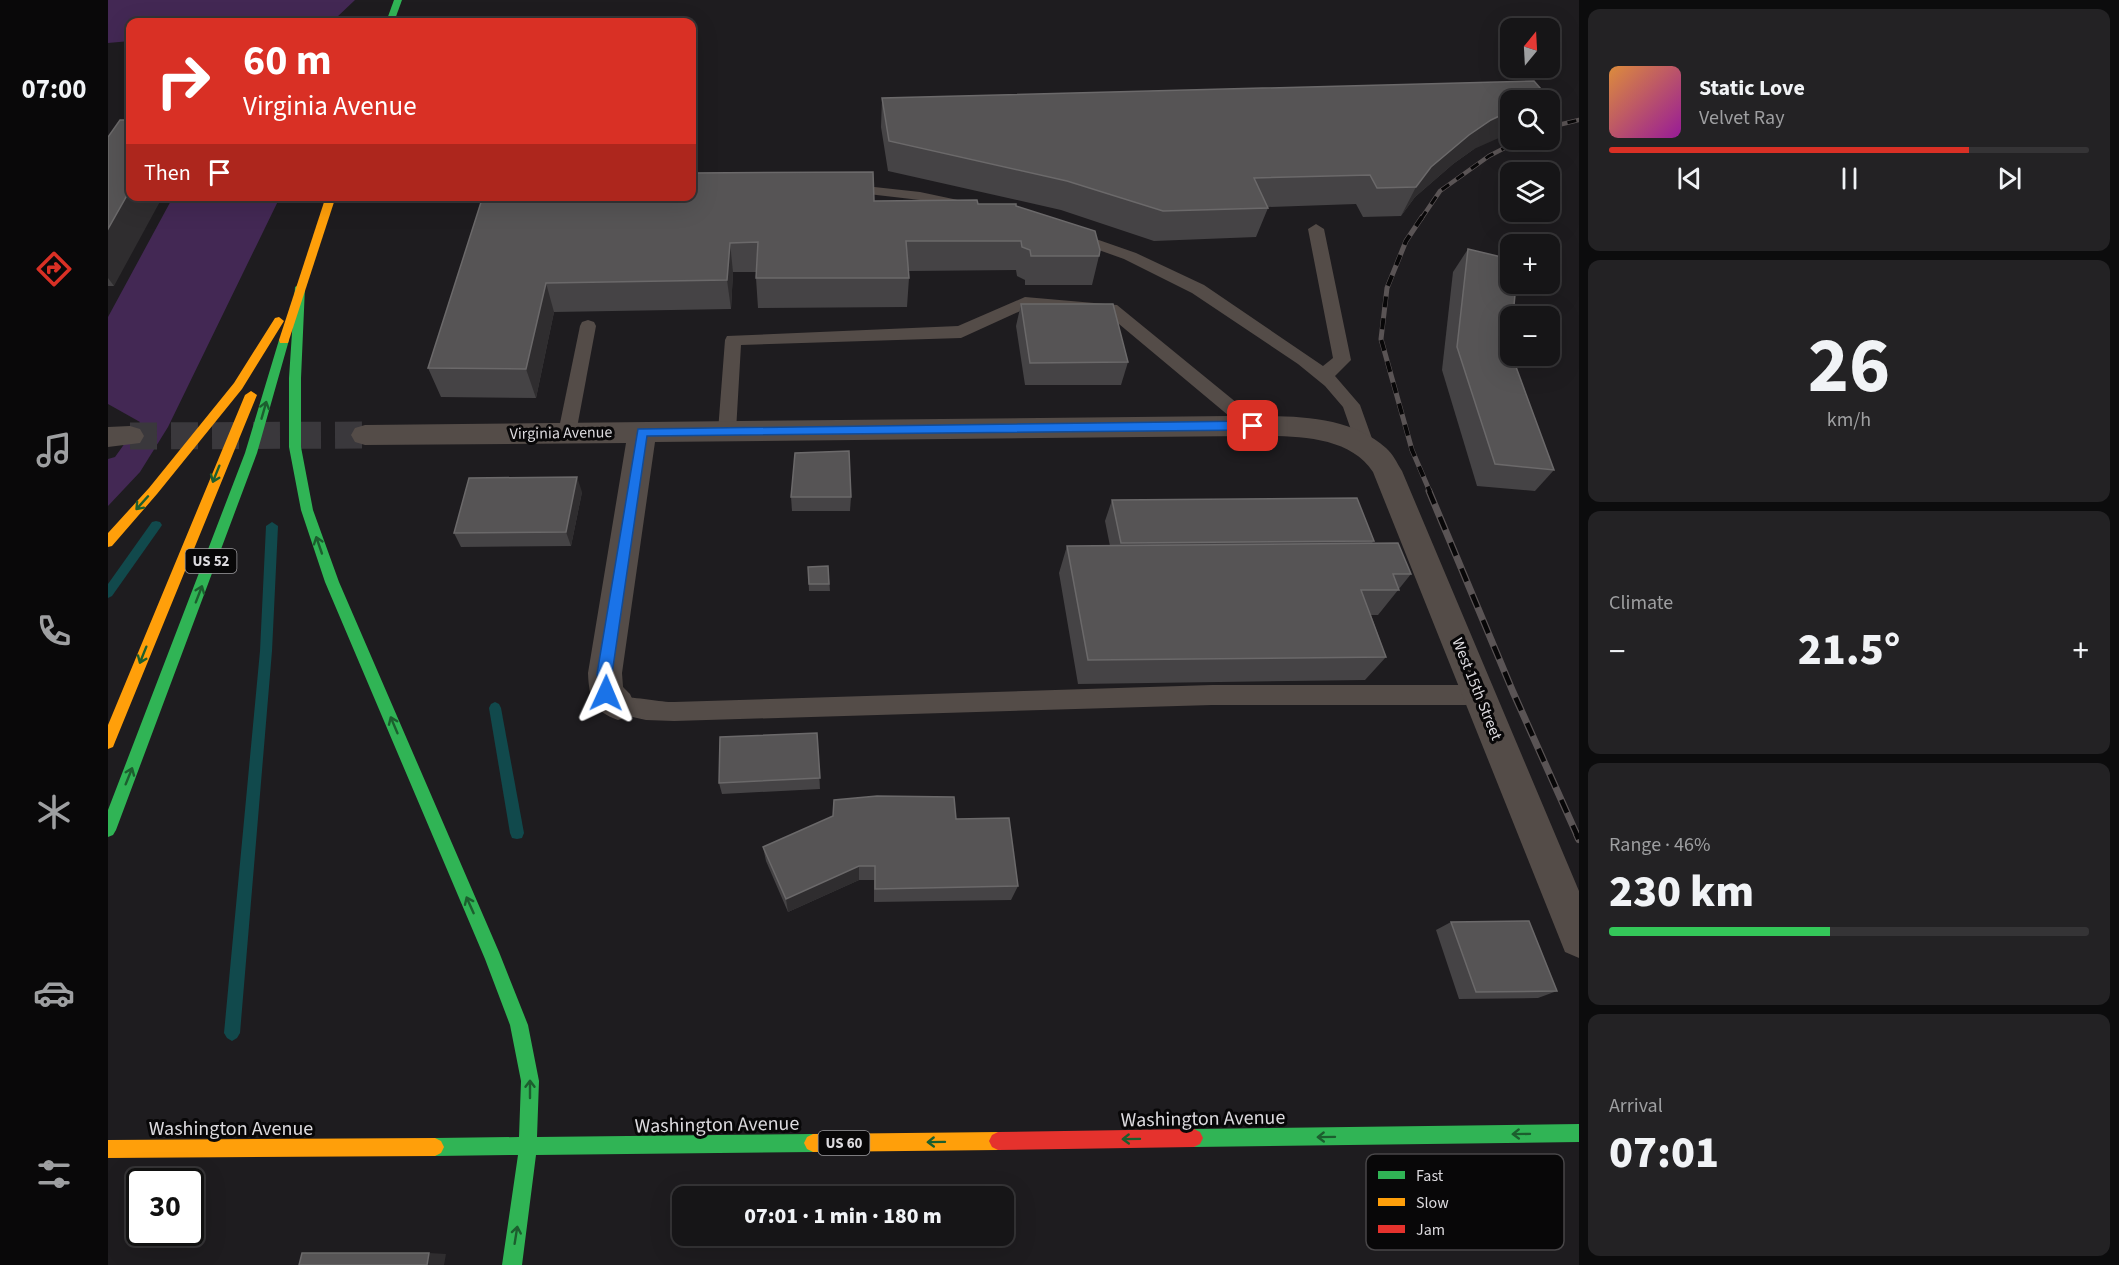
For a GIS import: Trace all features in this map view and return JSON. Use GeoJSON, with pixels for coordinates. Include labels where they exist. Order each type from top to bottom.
{"type":"FeatureCollection","features":[{"type":"Feature","properties":{"kind":"main road"},"geometry":{"type":"LineString","coordinates":[[391,18],[398,0]]}},
{"type":"Feature","properties":{"kind":"main road","name":"US 52"},"geometry":{"type":"LineString","coordinates":[[108,830],[251,453],[300,286],[329,201]]}},
{"type":"Feature","properties":{"kind":"main road"},"geometry":{"type":"LineString","coordinates":[[108,542],[153,491],[238,386],[300,286]]}},
{"type":"Feature","properties":{"kind":"main road"},"geometry":{"type":"LineString","coordinates":[[300,286],[295,378],[295,447],[307,510],[332,582],[493,958],[519,1025],[530,1081],[528,1147],[512,1265]]}},
{"type":"Feature","properties":{"kind":"main road","name":"US 52"},"geometry":{"type":"LineString","coordinates":[[108,742],[224,456],[300,286]]}},
{"type":"Feature","properties":{"kind":"main road","name":"Washington Avenue"},"geometry":{"type":"LineString","coordinates":[[108,1149],[528,1147],[1579,1133]]}},
{"type":"Feature","properties":{"kind":"street","name":"Virginia Avenue"},"geometry":{"type":"LineString","coordinates":[[365,435],[1253,426],[1313,429],[1340,435],[1366,447]]}},
{"type":"Feature","properties":{"kind":"street"},"geometry":{"type":"LineString","coordinates":[[618,705],[606,693],[604,674],[642,432]]}},
{"type":"Feature","properties":{"kind":"street","name":"West 15th Street"},"geometry":{"type":"LineString","coordinates":[[1366,447],[1377,456],[1387,471],[1579,938]]}},
{"type":"Feature","properties":{"kind":"lane"},"geometry":{"type":"LineString","coordinates":[[836,187],[920,196],[978,209]]}},
{"type":"Feature","properties":{"kind":"lane"},"geometry":{"type":"LineString","coordinates":[[1316,229],[1342,360],[1323,376]]}},
{"type":"Feature","properties":{"kind":"lane"},"geometry":{"type":"LineString","coordinates":[[1061,232],[1130,256],[1198,289],[1304,360],[1351,405],[1366,447]]}},
{"type":"Feature","properties":{"kind":"lane"},"geometry":{"type":"LineString","coordinates":[[727,431],[733,340],[961,332],[1025,302],[1111,309],[1253,426]]}},
{"type":"Feature","properties":{"kind":"lane"},"geometry":{"type":"LineString","coordinates":[[567,433],[588,326]]}},
{"type":"Feature","properties":{"kind":"lane"},"geometry":{"type":"LineString","coordinates":[[618,705],[638,711],[661,712],[732,708],[1212,695],[1480,694]]}},
{"type":"Feature","properties":{"kind":"shaded area"},"geometry":{"type":"Polygon","coordinates":[[[108,0],[355,0],[336,18],[126,18],[126,41],[108,43],[108,0]]]}},
{"type":"Feature","properties":{"kind":"shaded area"},"geometry":{"type":"Polygon","coordinates":[[[171,201],[278,201],[168,427],[140,472],[108,506],[108,459],[115,457],[140,422],[108,404],[108,317],[171,201]]]}},
{"type":"Feature","properties":{"kind":"building"},"geometry":{"type":"Polygon","coordinates":[[[1534,81],[1542,90],[1500,90],[1500,116],[1469,135],[1431,167],[1416,187],[1377,188],[1370,175],[1254,178],[1268,208],[1163,211],[1067,181],[889,141],[882,98],[1534,81]]]}},
{"type":"Feature","properties":{"kind":"building"},"geometry":{"type":"Polygon","coordinates":[[[120,120],[126,120],[126,197],[108,229],[108,137],[120,120]]]}},
{"type":"Feature","properties":{"kind":"building"},"geometry":{"type":"Polygon","coordinates":[[[873,172],[874,201],[977,200],[978,204],[1016,204],[1016,206],[1095,231],[1100,250],[1099,256],[1031,256],[1030,250],[1022,247],[1021,241],[906,241],[909,278],[756,278],[758,242],[730,243],[727,280],[546,283],[526,369],[428,368],[481,201],[696,201],[696,173],[873,172]]]}},
{"type":"Feature","properties":{"kind":"building"},"geometry":{"type":"Polygon","coordinates":[[[1468,249],[1500,257],[1500,294],[1515,294],[1514,306],[1500,306],[1500,366],[1516,366],[1554,470],[1495,464],[1457,347],[1468,249]]]}},
{"type":"Feature","properties":{"kind":"building"},"geometry":{"type":"Polygon","coordinates":[[[1021,304],[1113,304],[1128,362],[1030,363],[1021,304]]]}},
{"type":"Feature","properties":{"kind":"building"},"geometry":{"type":"Polygon","coordinates":[[[849,451],[851,497],[791,497],[795,453],[849,451]]]}},
{"type":"Feature","properties":{"kind":"building"},"geometry":{"type":"Polygon","coordinates":[[[577,477],[566,532],[454,533],[469,478],[577,477]]]}},
{"type":"Feature","properties":{"kind":"building"},"geometry":{"type":"Polygon","coordinates":[[[1357,498],[1374,541],[1121,543],[1112,500],[1357,498]]]}},
{"type":"Feature","properties":{"kind":"building"},"geometry":{"type":"Polygon","coordinates":[[[1398,543],[1411,574],[1393,574],[1399,590],[1361,590],[1386,657],[1088,660],[1067,546],[1398,543]]]}},
{"type":"Feature","properties":{"kind":"building"},"geometry":{"type":"Polygon","coordinates":[[[828,566],[829,584],[809,584],[808,567],[828,566]]]}},
{"type":"Feature","properties":{"kind":"building"},"geometry":{"type":"Polygon","coordinates":[[[817,733],[820,778],[719,783],[720,737],[817,733]]]}},
{"type":"Feature","properties":{"kind":"building"},"geometry":{"type":"Polygon","coordinates":[[[877,796],[954,797],[956,819],[1009,818],[1018,886],[875,889],[875,866],[859,866],[786,899],[763,847],[833,816],[834,800],[877,796]]]}},
{"type":"Feature","properties":{"kind":"building"},"geometry":{"type":"Polygon","coordinates":[[[1529,921],[1557,991],[1476,992],[1451,922],[1529,921]]]}},
{"type":"Feature","properties":{"kind":"building"},"geometry":{"type":"Polygon","coordinates":[[[302,1253],[429,1253],[427,1265],[299,1265],[302,1253]]]}},
{"type":"Feature","properties":{"kind":"waterway"},"geometry":{"type":"LineString","coordinates":[[108,593],[156,525]]}},
{"type":"Feature","properties":{"kind":"waterway"},"geometry":{"type":"LineString","coordinates":[[232,1033],[266,651],[272,526]]}},
{"type":"Feature","properties":{"kind":"waterway"},"geometry":{"type":"LineString","coordinates":[[495,708],[517,833]]}},
{"type":"Feature","properties":{"kind":"tunnel"},"geometry":{"type":"LineString","coordinates":[[130,436],[365,435]]}},
{"type":"Feature","properties":{"kind":"railway"},"geometry":{"type":"LineString","coordinates":[[1560,125],[1579,120]]}},
{"type":"Feature","properties":{"kind":"railway"},"geometry":{"type":"LineString","coordinates":[[1421,219],[1440,191],[1501,150]]}},
{"type":"Feature","properties":{"kind":"railway"},"geometry":{"type":"LineString","coordinates":[[1422,217],[1406,241],[1387,288],[1381,339],[1412,450],[1430,492]]}},
{"type":"Feature","properties":{"kind":"railway"},"geometry":{"type":"LineString","coordinates":[[1429,491],[1513,692],[1577,835]]}},
{"type":"Feature","properties":{"kind":"railway"},"geometry":{"type":"LineString","coordinates":[[1577,834],[1579,839]]}},
{"type":"Feature","properties":{"kind":"traffic: fast"},"geometry":{"type":"LineString","coordinates":[[391,18],[398,0]]}},
{"type":"Feature","properties":{"kind":"traffic: fast"},"geometry":{"type":"LineString","coordinates":[[300,287],[295,378],[295,447],[307,510],[332,582],[493,958],[519,1025],[530,1081],[528,1147]]}},
{"type":"Feature","properties":{"kind":"traffic: fast"},"geometry":{"type":"LineString","coordinates":[[108,830],[251,453],[284,340]]}},
{"type":"Feature","properties":{"kind":"traffic: fast"},"geometry":{"type":"LineString","coordinates":[[1194,1138],[1579,1133]]}},
{"type":"Feature","properties":{"kind":"traffic: fast"},"geometry":{"type":"LineString","coordinates":[[435,1147],[813,1143]]}},
{"type":"Feature","properties":{"kind":"traffic: fast"},"geometry":{"type":"LineString","coordinates":[[512,1265],[528,1147]]}},
{"type":"Feature","properties":{"kind":"traffic: slow"},"geometry":{"type":"LineString","coordinates":[[284,340],[329,201]]}},
{"type":"Feature","properties":{"kind":"traffic: slow"},"geometry":{"type":"LineString","coordinates":[[108,542],[153,491],[238,386],[279,321]]}},
{"type":"Feature","properties":{"kind":"traffic: slow"},"geometry":{"type":"LineString","coordinates":[[108,742],[251,395]]}},
{"type":"Feature","properties":{"kind":"traffic: slow"},"geometry":{"type":"LineString","coordinates":[[813,1143],[998,1141]]}},
{"type":"Feature","properties":{"kind":"traffic: slow"},"geometry":{"type":"LineString","coordinates":[[108,1149],[435,1147]]}},
{"type":"Feature","properties":{"kind":"traffic: jam"},"geometry":{"type":"LineString","coordinates":[[998,1141],[1194,1138]]}},
{"type":"Feature","properties":{"kind":"route"},"geometry":{"type":"LineString","coordinates":[[606,693],[604,674],[642,432],[1253,426]]}}]}
